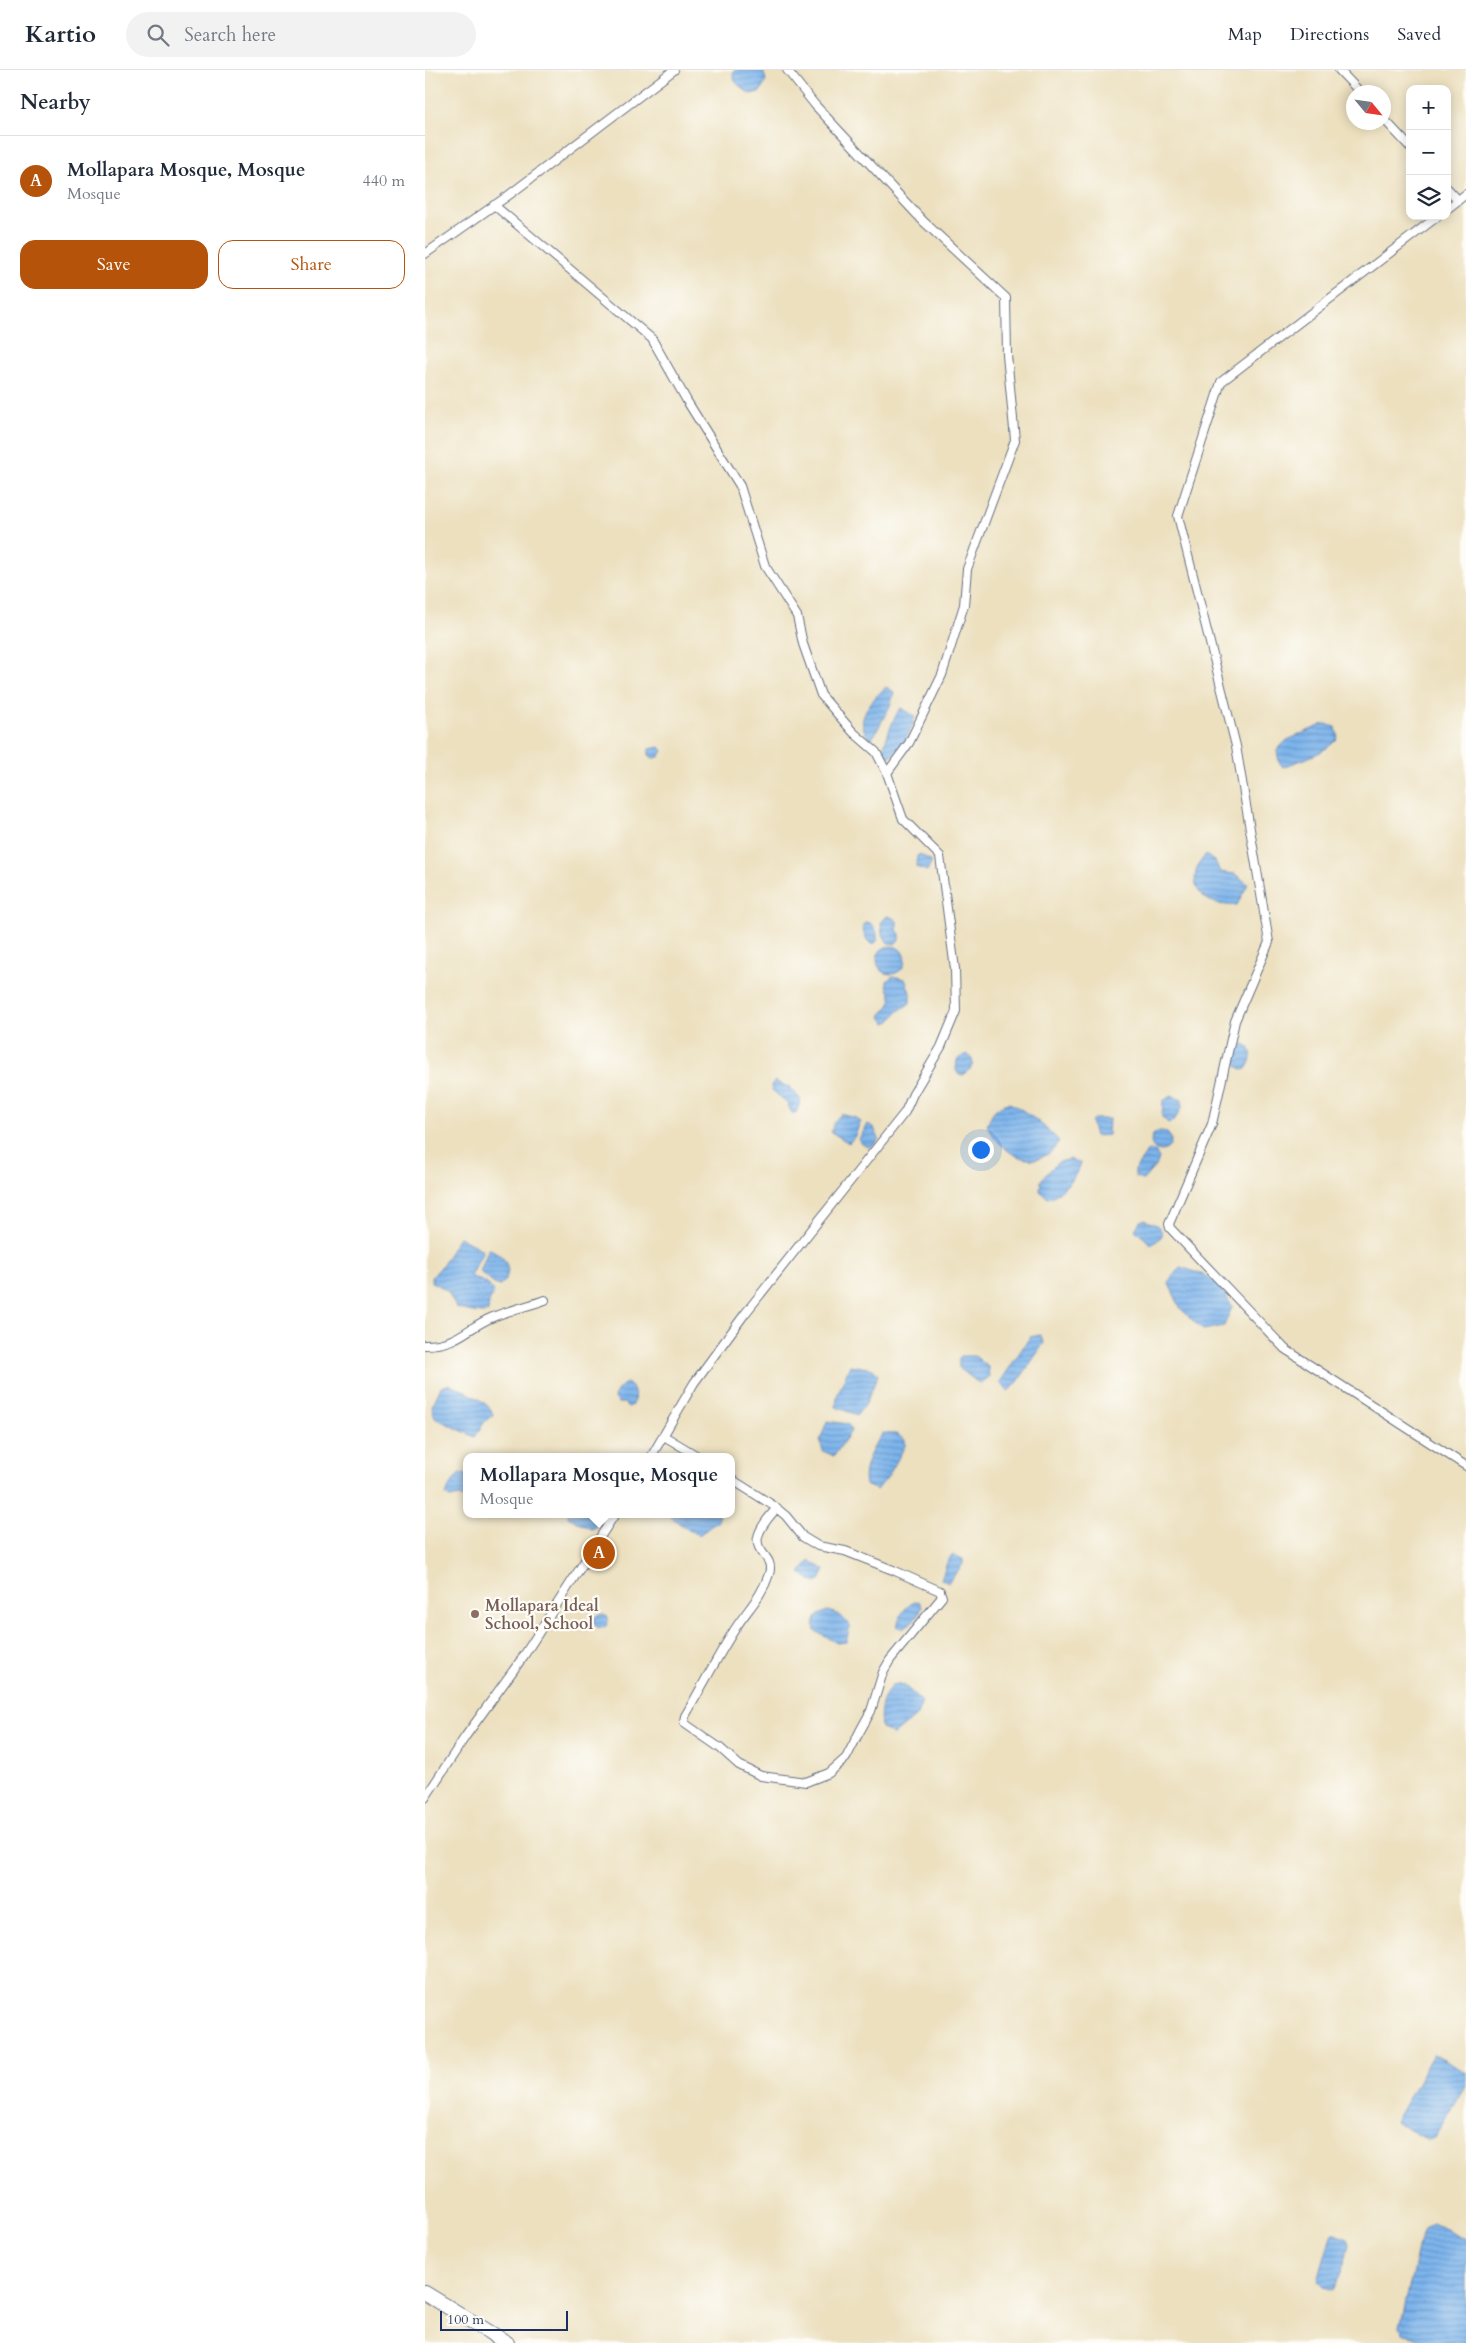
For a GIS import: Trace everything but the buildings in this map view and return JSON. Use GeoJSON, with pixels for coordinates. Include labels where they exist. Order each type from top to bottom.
{"type":"FeatureCollection","features":[{"type":"Feature","properties":{"kind":"highway"},"geometry":{"type":"LineString","coordinates":[[425,2293],[507,2343]]}},
{"type":"Feature","properties":{"kind":"street"},"geometry":{"type":"LineString","coordinates":[[425,254],[494,206],[675,70]]}},
{"type":"Feature","properties":{"kind":"street"},"geometry":{"type":"LineString","coordinates":[[787,70],[815,104],[923,221],[1005,298],[1007,356],[1015,440],[967,569],[964,605],[942,675],[909,743],[887,773]]}},
{"type":"Feature","properties":{"kind":"street"},"geometry":{"type":"LineString","coordinates":[[1339,70],[1353,85]]}},
{"type":"Feature","properties":{"kind":"street"},"geometry":{"type":"LineString","coordinates":[[1391,127],[1406,143]]}},
{"type":"Feature","properties":{"kind":"street"},"geometry":{"type":"LineString","coordinates":[[1451,192],[1459,200]]}},
{"type":"Feature","properties":{"kind":"street"},"geometry":{"type":"LineString","coordinates":[[1451,206],[1466,194]]}},
{"type":"Feature","properties":{"kind":"street"},"geometry":{"type":"LineString","coordinates":[[494,206],[652,339],[687,401],[740,486],[765,566],[797,616],[803,644],[821,696],[853,732],[876,752],[887,773],[903,819],[940,856],[955,970],[956,1011],[941,1047],[913,1094],[905,1112],[744,1315],[694,1383],[653,1453]]}},
{"type":"Feature","properties":{"kind":"street"},"geometry":{"type":"LineString","coordinates":[[1432,220],[1221,382],[1178,516],[1236,746],[1269,942],[1235,1021],[1211,1126],[1169,1224],[1170,1228],[1285,1349],[1466,1466]]}},
{"type":"Feature","properties":{"kind":"street"},"geometry":{"type":"LineString","coordinates":[[425,1345],[442,1344],[462,1337],[490,1318],[545,1300]]}},
{"type":"Feature","properties":{"kind":"street"},"geometry":{"type":"LineString","coordinates":[[663,1436],[692,1453]]}},
{"type":"Feature","properties":{"kind":"street"},"geometry":{"type":"LineString","coordinates":[[735,1482],[777,1508],[803,1537],[818,1546],[845,1551],[893,1570],[934,1587],[940,1591],[942,1596],[912,1631],[885,1668],[871,1711],[846,1758],[829,1773],[806,1782],[792,1782],[751,1772],[684,1723],[685,1716],[734,1630],[750,1611],[769,1573],[769,1565],[757,1546],[756,1540],[762,1524],[777,1508]]}},
{"type":"Feature","properties":{"kind":"street"},"geometry":{"type":"LineString","coordinates":[[425,1798],[465,1737],[523,1657],[612,1518]]}},
{"type":"Feature","properties":{"kind":"water"},"geometry":{"type":"Polygon","coordinates":[[[734,70],[763,70],[766,80],[760,92],[750,94],[740,86],[735,81],[734,70]]]}},
{"type":"Feature","properties":{"kind":"water"},"geometry":{"type":"Polygon","coordinates":[[[886,687],[894,692],[891,704],[874,736],[870,739],[865,732],[863,717],[870,704],[886,687]]]}},
{"type":"Feature","properties":{"kind":"water"},"geometry":{"type":"Polygon","coordinates":[[[901,708],[915,716],[905,740],[887,758],[883,751],[884,747],[893,722],[901,708]]]}},
{"type":"Feature","properties":{"kind":"water"},"geometry":{"type":"Polygon","coordinates":[[[1324,724],[1336,727],[1338,738],[1319,753],[1283,767],[1279,762],[1277,750],[1287,740],[1324,724]]]}},
{"type":"Feature","properties":{"kind":"water"},"geometry":{"type":"Polygon","coordinates":[[[660,747],[663,751],[659,757],[653,758],[649,755],[649,749],[660,747]]]}},
{"type":"Feature","properties":{"kind":"water"},"geometry":{"type":"Polygon","coordinates":[[[920,854],[931,861],[927,871],[916,867],[917,856],[920,854]]]}},
{"type":"Feature","properties":{"kind":"water"},"geometry":{"type":"Polygon","coordinates":[[[1205,855],[1215,861],[1220,872],[1235,874],[1248,884],[1237,905],[1212,902],[1200,893],[1196,886],[1195,878],[1198,866],[1205,855]]]}},
{"type":"Feature","properties":{"kind":"water"},"geometry":{"type":"Polygon","coordinates":[[[887,916],[897,921],[900,939],[895,944],[888,943],[882,933],[881,923],[887,916]]]}},
{"type":"Feature","properties":{"kind":"water"},"geometry":{"type":"Polygon","coordinates":[[[865,922],[871,924],[876,931],[877,941],[873,945],[867,940],[862,927],[865,922]]]}},
{"type":"Feature","properties":{"kind":"water"},"geometry":{"type":"Polygon","coordinates":[[[891,946],[901,950],[905,960],[901,970],[891,974],[881,970],[877,960],[881,950],[891,946]]]}},
{"type":"Feature","properties":{"kind":"water"},"geometry":{"type":"Polygon","coordinates":[[[893,976],[905,979],[910,992],[910,1003],[897,1012],[891,1021],[886,1023],[880,1016],[891,1002],[887,981],[893,976]]]}},
{"type":"Feature","properties":{"kind":"water"},"geometry":{"type":"Polygon","coordinates":[[[1244,1044],[1251,1052],[1249,1063],[1245,1070],[1238,1067],[1235,1062],[1237,1047],[1244,1044]]]}},
{"type":"Feature","properties":{"kind":"water"},"geometry":{"type":"Polygon","coordinates":[[[967,1054],[973,1062],[971,1068],[963,1075],[959,1075],[956,1070],[957,1060],[967,1054]]]}},
{"type":"Feature","properties":{"kind":"water"},"geometry":{"type":"Polygon","coordinates":[[[775,1081],[790,1088],[801,1100],[796,1113],[792,1113],[787,1103],[772,1090],[771,1085],[775,1081]]]}},
{"type":"Feature","properties":{"kind":"water"},"geometry":{"type":"Polygon","coordinates":[[[1171,1096],[1182,1100],[1182,1107],[1174,1121],[1168,1123],[1162,1117],[1163,1101],[1171,1096]]]}},
{"type":"Feature","properties":{"kind":"water"},"geometry":{"type":"Polygon","coordinates":[[[1009,1103],[1028,1114],[1056,1138],[1059,1142],[1050,1152],[1040,1158],[1030,1159],[1020,1157],[1001,1145],[987,1125],[997,1108],[1009,1103]]]}},
{"type":"Feature","properties":{"kind":"water"},"geometry":{"type":"Polygon","coordinates":[[[841,1114],[856,1118],[860,1122],[855,1136],[849,1143],[831,1132],[835,1121],[841,1114]]]}},
{"type":"Feature","properties":{"kind":"water"},"geometry":{"type":"Polygon","coordinates":[[[1094,1119],[1109,1119],[1108,1135],[1095,1136],[1091,1121],[1094,1119]]]}},
{"type":"Feature","properties":{"kind":"water"},"geometry":{"type":"Polygon","coordinates":[[[868,1124],[874,1128],[879,1139],[875,1144],[868,1147],[860,1143],[859,1139],[868,1124]]]}},
{"type":"Feature","properties":{"kind":"water"},"geometry":{"type":"Polygon","coordinates":[[[1161,1131],[1168,1134],[1171,1141],[1168,1148],[1161,1151],[1154,1148],[1151,1141],[1154,1134],[1161,1131]]]}},
{"type":"Feature","properties":{"kind":"water"},"geometry":{"type":"Polygon","coordinates":[[[1148,1150],[1155,1151],[1159,1158],[1157,1164],[1143,1180],[1135,1177],[1135,1170],[1148,1150]]]}},
{"type":"Feature","properties":{"kind":"water"},"geometry":{"type":"Polygon","coordinates":[[[1069,1159],[1081,1163],[1079,1168],[1063,1189],[1048,1198],[1040,1191],[1041,1180],[1057,1163],[1069,1159]]]}},
{"type":"Feature","properties":{"kind":"water"},"geometry":{"type":"Polygon","coordinates":[[[1144,1220],[1157,1225],[1162,1232],[1162,1236],[1152,1245],[1135,1230],[1140,1221],[1144,1220]]]}},
{"type":"Feature","properties":{"kind":"water"},"geometry":{"type":"Polygon","coordinates":[[[459,1237],[481,1249],[482,1253],[470,1276],[486,1283],[494,1292],[489,1302],[488,1312],[477,1313],[456,1307],[448,1291],[432,1282],[432,1277],[441,1267],[459,1237]]]}},
{"type":"Feature","properties":{"kind":"water"},"geometry":{"type":"Polygon","coordinates":[[[490,1249],[496,1252],[507,1265],[508,1270],[505,1281],[500,1286],[494,1284],[480,1272],[490,1249]]]}},
{"type":"Feature","properties":{"kind":"water"},"geometry":{"type":"Polygon","coordinates":[[[1180,1267],[1206,1276],[1222,1290],[1232,1307],[1224,1326],[1203,1330],[1181,1309],[1168,1282],[1180,1267]]]}},
{"type":"Feature","properties":{"kind":"water"},"geometry":{"type":"Polygon","coordinates":[[[1040,1335],[1044,1343],[1017,1383],[1008,1391],[1000,1382],[1030,1337],[1040,1335]]]}},
{"type":"Feature","properties":{"kind":"water"},"geometry":{"type":"Polygon","coordinates":[[[961,1356],[975,1356],[988,1367],[989,1377],[980,1384],[959,1368],[961,1356]]]}},
{"type":"Feature","properties":{"kind":"water"},"geometry":{"type":"Polygon","coordinates":[[[850,1365],[873,1369],[878,1375],[866,1403],[857,1415],[836,1407],[837,1396],[850,1365]]]}},
{"type":"Feature","properties":{"kind":"water"},"geometry":{"type":"Polygon","coordinates":[[[627,1383],[632,1387],[635,1396],[633,1405],[628,1407],[624,1403],[619,1403],[614,1398],[619,1389],[627,1383]]]}},
{"type":"Feature","properties":{"kind":"water"},"geometry":{"type":"Polygon","coordinates":[[[450,1384],[475,1396],[491,1410],[493,1415],[485,1421],[475,1437],[435,1418],[432,1406],[441,1387],[450,1384]]]}},
{"type":"Feature","properties":{"kind":"water"},"geometry":{"type":"Polygon","coordinates":[[[827,1421],[848,1424],[851,1431],[834,1456],[823,1451],[820,1441],[827,1421]]]}},
{"type":"Feature","properties":{"kind":"water"},"geometry":{"type":"Polygon","coordinates":[[[883,1433],[896,1434],[905,1440],[905,1446],[889,1475],[877,1490],[865,1485],[864,1478],[866,1465],[883,1433]]]}},
{"type":"Feature","properties":{"kind":"water"},"geometry":{"type":"Polygon","coordinates":[[[460,1473],[463,1474],[463,1498],[459,1496],[450,1498],[446,1495],[449,1487],[460,1473]]]}},
{"type":"Feature","properties":{"kind":"water"},"geometry":{"type":"Polygon","coordinates":[[[570,1518],[600,1518],[597,1526],[592,1529],[570,1518]]]}},
{"type":"Feature","properties":{"kind":"water"},"geometry":{"type":"Polygon","coordinates":[[[672,1518],[718,1518],[718,1521],[699,1535],[672,1518]]]}},
{"type":"Feature","properties":{"kind":"water"},"geometry":{"type":"Polygon","coordinates":[[[952,1555],[963,1559],[963,1564],[948,1583],[941,1579],[948,1560],[952,1555]]]}},
{"type":"Feature","properties":{"kind":"water"},"geometry":{"type":"Polygon","coordinates":[[[810,1561],[825,1570],[820,1580],[816,1583],[800,1573],[810,1561]]]}},
{"type":"Feature","properties":{"kind":"water"},"geometry":{"type":"Polygon","coordinates":[[[919,1601],[922,1607],[914,1620],[902,1628],[897,1626],[904,1610],[914,1602],[919,1601]]]}},
{"type":"Feature","properties":{"kind":"water"},"geometry":{"type":"Polygon","coordinates":[[[828,1611],[840,1615],[850,1626],[846,1642],[837,1643],[815,1631],[815,1620],[821,1614],[828,1611]]]}},
{"type":"Feature","properties":{"kind":"water"},"geometry":{"type":"Polygon","coordinates":[[[598,1614],[604,1614],[608,1621],[604,1628],[598,1628],[594,1624],[594,1618],[598,1614]]]}},
{"type":"Feature","properties":{"kind":"water"},"geometry":{"type":"Polygon","coordinates":[[[893,1684],[905,1686],[922,1702],[917,1715],[893,1735],[881,1728],[880,1716],[883,1700],[893,1684]]]}},
{"type":"Feature","properties":{"kind":"water"},"geometry":{"type":"Polygon","coordinates":[[[1433,2054],[1466,2072],[1466,2084],[1434,2138],[1428,2140],[1395,2122],[1433,2054]]]}},
{"type":"Feature","properties":{"kind":"water"},"geometry":{"type":"Polygon","coordinates":[[[1433,2223],[1466,2239],[1466,2343],[1426,2343],[1403,2333],[1400,2327],[1420,2240],[1424,2230],[1433,2223]]]}},
{"type":"Feature","properties":{"kind":"water"},"geometry":{"type":"Polygon","coordinates":[[[1332,2233],[1348,2239],[1350,2244],[1333,2290],[1325,2287],[1318,2280],[1332,2233]]]}},
{"type":"Feature","properties":{"kind":"place","name":"Mollapara Mosque, Mosque"},"geometry":{"type":"Point","coordinates":[599,1553]}},
{"type":"Feature","properties":{"kind":"place","name":"Mollapara Ideal School, School"},"geometry":{"type":"Point","coordinates":[475,1614]}}]}
